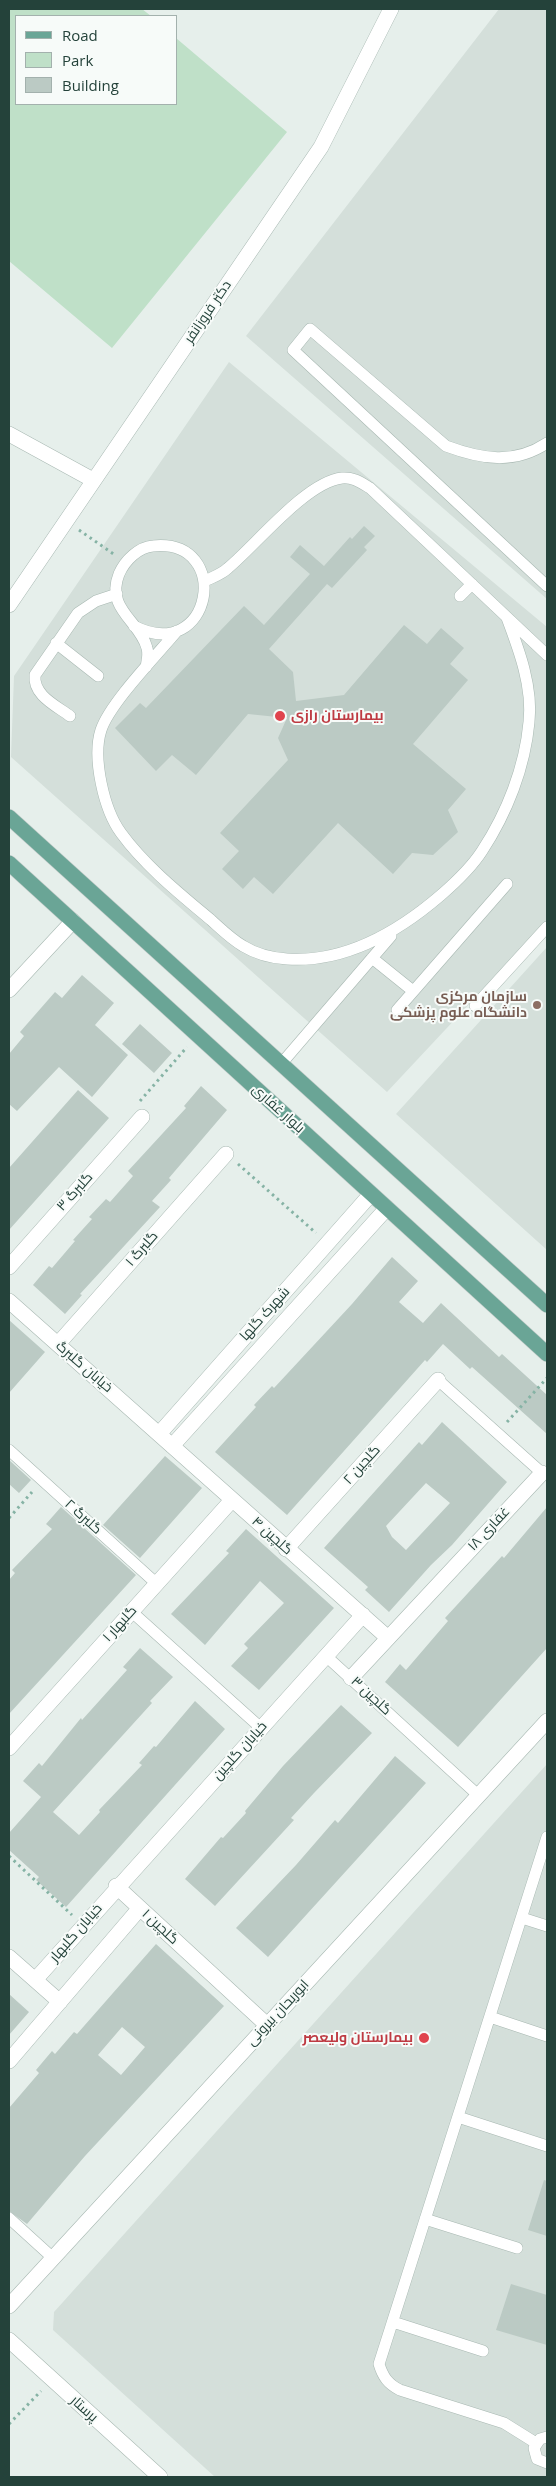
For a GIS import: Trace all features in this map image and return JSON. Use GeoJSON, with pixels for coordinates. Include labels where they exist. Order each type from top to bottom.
{"type":"FeatureCollection","features":[{"type":"Feature","properties":{"kind":"main road"},"geometry":{"type":"LineString","coordinates":[[9,817],[547,1305]]}},
{"type":"Feature","properties":{"kind":"main road","name":"بلوار غفاری"},"geometry":{"type":"LineString","coordinates":[[9,864],[547,1354]]}},
{"type":"Feature","properties":{"kind":"street","name":"دکتر فروزانفر"},"geometry":{"type":"LineString","coordinates":[[9,604],[321,147],[391,9]]}},
{"type":"Feature","properties":{"kind":"street"},"geometry":{"type":"LineString","coordinates":[[9,434],[93,480]]}},
{"type":"Feature","properties":{"kind":"street"},"geometry":{"type":"LineString","coordinates":[[9,990],[72,921]]}},
{"type":"Feature","properties":{"kind":"street","name":"گلبرگ ۳"},"geometry":{"type":"LineString","coordinates":[[9,1267],[142,1117]]}},
{"type":"Feature","properties":{"kind":"street","name":"گلبرگ ۱"},"geometry":{"type":"LineString","coordinates":[[58,1344],[226,1154]]}},
{"type":"Feature","properties":{"kind":"street","name":"شهرک گلها"},"geometry":{"type":"LineString","coordinates":[[159,1434],[371,1194]]}},
{"type":"Feature","properties":{"kind":"street","name":"شهرک گلها"},"geometry":{"type":"LineString","coordinates":[[172,1446],[387,1208]]}},
{"type":"Feature","properties":{"kind":"street","name":"خیابان گلبرگ"},"geometry":{"type":"LineString","coordinates":[[9,1301],[159,1434]]}},
{"type":"Feature","properties":{"kind":"street","name":"گلچین ۲"},"geometry":{"type":"LineString","coordinates":[[286,1549],[438,1380]]}},
{"type":"Feature","properties":{"kind":"street","name":"گلچین ۴"},"geometry":{"type":"LineString","coordinates":[[159,1434],[387,1637]]}},
{"type":"Feature","properties":{"kind":"street","name":"غفاری ۱۸"},"geometry":{"type":"LineString","coordinates":[[387,1637],[542,1472]]}},
{"type":"Feature","properties":{"kind":"street","name":"گلبهار ۱"},"geometry":{"type":"LineString","coordinates":[[9,1748],[232,1500]]}},
{"type":"Feature","properties":{"kind":"street","name":"خیابان گلچین"},"geometry":{"type":"LineString","coordinates":[[116,1886],[363,1615]]}},
{"type":"Feature","properties":{"kind":"street"},"geometry":{"type":"LineString","coordinates":[[351,1678],[387,1637]]}},
{"type":"Feature","properties":{"kind":"street","name":"ابوریحان بیرونی"},"geometry":{"type":"LineString","coordinates":[[9,2306],[547,1721]]}},
{"type":"Feature","properties":{"kind":"street","name":"گلچین ۱"},"geometry":{"type":"LineString","coordinates":[[116,1886],[267,2025]]}},
{"type":"Feature","properties":{"kind":"street","name":"خیابان گلبهار"},"geometry":{"type":"LineString","coordinates":[[35,1980],[116,1886]]}},
{"type":"Feature","properties":{"kind":"street"},"geometry":{"type":"LineString","coordinates":[[9,2061],[140,1908]]}},
{"type":"Feature","properties":{"kind":"street"},"geometry":{"type":"LineString","coordinates":[[9,1957],[60,2002]]}},
{"type":"Feature","properties":{"kind":"street","name":"پرستار"},"geometry":{"type":"LineString","coordinates":[[9,2340],[160,2477]]}},
{"type":"Feature","properties":{"kind":"lane"},"geometry":{"type":"LineString","coordinates":[[547,443],[533,452],[500,460],[474,456],[446,446],[310,328],[293,350],[547,586]]}},
{"type":"Feature","properties":{"kind":"lane"},"geometry":{"type":"LineString","coordinates":[[205,581],[226,570],[291,506],[317,489],[340,478],[354,478],[370,488],[547,656]]}},
{"type":"Feature","properties":{"kind":"lane"},"geometry":{"type":"LineString","coordinates":[[134,626],[147,632],[162,634],[177,631],[190,624],[200,611],[205,597],[205,581],[200,567],[190,555],[178,548],[164,545],[149,546],[136,552],[126,562],[119,574],[117,594],[124,615],[134,626],[147,647],[146,667]]}},
{"type":"Feature","properties":{"kind":"lane"},"geometry":{"type":"LineString","coordinates":[[460,596],[472,584]]}},
{"type":"Feature","properties":{"kind":"lane"},"geometry":{"type":"LineString","coordinates":[[70,716],[38,692],[34,684],[35,674],[78,613],[96,602],[117,594]]}},
{"type":"Feature","properties":{"kind":"lane"},"geometry":{"type":"LineString","coordinates":[[177,631],[117,703],[101,730],[99,752],[101,781],[107,804],[120,832],[141,856],[187,900],[241,945],[266,956],[288,959],[337,954],[375,941],[395,930],[417,915],[462,876],[482,852],[515,786],[524,757],[530,720],[528,692],[519,650],[507,618]]}},
{"type":"Feature","properties":{"kind":"lane"},"geometry":{"type":"LineString","coordinates":[[56,644],[98,676]]}},
{"type":"Feature","properties":{"kind":"lane"},"geometry":{"type":"LineString","coordinates":[[397,1010],[507,884]]}},
{"type":"Feature","properties":{"kind":"lane"},"geometry":{"type":"LineString","coordinates":[[475,1006],[547,927]]}},
{"type":"Feature","properties":{"kind":"lane"},"geometry":{"type":"LineString","coordinates":[[281,1064],[395,930]]}},
{"type":"Feature","properties":{"kind":"lane"},"geometry":{"type":"LineString","coordinates":[[372,958],[413,992]]}},
{"type":"Feature","properties":{"kind":"lane"},"geometry":{"type":"LineString","coordinates":[[438,1380],[542,1472]]}},
{"type":"Feature","properties":{"kind":"lane","name":"گلبرگ ۲"},"geometry":{"type":"LineString","coordinates":[[9,1450],[157,1584]]}},
{"type":"Feature","properties":{"kind":"lane"},"geometry":{"type":"LineString","coordinates":[[132,1612],[261,1728]]}},
{"type":"Feature","properties":{"kind":"lane","name":"گلچین ۳"},"geometry":{"type":"LineString","coordinates":[[326,1656],[479,1796]]}},
{"type":"Feature","properties":{"kind":"lane"},"geometry":{"type":"LineString","coordinates":[[536,2443],[504,2423],[400,2390],[389,2384],[382,2375],[379,2364],[547,1837]]}},
{"type":"Feature","properties":{"kind":"lane"},"geometry":{"type":"LineString","coordinates":[[522,1918],[547,1926]]}},
{"type":"Feature","properties":{"kind":"lane"},"geometry":{"type":"LineString","coordinates":[[490,2017],[547,2036]]}},
{"type":"Feature","properties":{"kind":"lane"},"geometry":{"type":"LineString","coordinates":[[458,2117],[546,2146]]}},
{"type":"Feature","properties":{"kind":"lane"},"geometry":{"type":"LineString","coordinates":[[9,2218],[53,2258]]}},
{"type":"Feature","properties":{"kind":"lane"},"geometry":{"type":"LineString","coordinates":[[425,2219],[517,2248]]}},
{"type":"Feature","properties":{"kind":"lane"},"geometry":{"type":"LineString","coordinates":[[392,2322],[482,2351]]}},
{"type":"Feature","properties":{"kind":"lane"},"geometry":{"type":"LineString","coordinates":[[536,2443],[547,2437]]}},
{"type":"Feature","properties":{"kind":"lane"},"geometry":{"type":"LineString","coordinates":[[536,2443],[534,2454],[546,2465]]}},
{"type":"Feature","properties":{"kind":"path"},"geometry":{"type":"LineString","coordinates":[[66,521],[126,562]]}},
{"type":"Feature","properties":{"kind":"path"},"geometry":{"type":"LineString","coordinates":[[142,1117],[140,1102],[198,1035]]}},
{"type":"Feature","properties":{"kind":"path"},"geometry":{"type":"LineString","coordinates":[[226,1154],[327,1244]]}},
{"type":"Feature","properties":{"kind":"path"},"geometry":{"type":"LineString","coordinates":[[498,1433],[547,1378]]}},
{"type":"Feature","properties":{"kind":"path"},"geometry":{"type":"LineString","coordinates":[[9,1518],[43,1481]]}},
{"type":"Feature","properties":{"kind":"path"},"geometry":{"type":"LineString","coordinates":[[9,1856],[83,1925]]}},
{"type":"Feature","properties":{"kind":"path"},"geometry":{"type":"LineString","coordinates":[[9,2424],[52,2379]]}},
{"type":"Feature","properties":{"kind":"shaded area"},"geometry":{"type":"Polygon","coordinates":[[[499,9],[547,9],[547,599],[246,336],[499,9]]]}},
{"type":"Feature","properties":{"kind":"shaded area","name":"بیمارستان رازی"},"geometry":{"type":"Polygon","coordinates":[[[229,362],[547,627],[547,921],[387,1092],[11,757],[14,676],[229,362]]]}},
{"type":"Feature","properties":{"kind":"shaded area"},"geometry":{"type":"Polygon","coordinates":[[[547,947],[547,1250],[396,1114],[547,947]]]}},
{"type":"Feature","properties":{"kind":"shaded area","name":"بیمارستان ولیعصر"},"geometry":{"type":"Polygon","coordinates":[[[547,1764],[547,2477],[215,2477],[53,2330],[54,2312],[547,1764]]]}},
{"type":"Feature","properties":{"kind":"green space"},"geometry":{"type":"Polygon","coordinates":[[[9,9],[142,9],[150,15],[15,15],[15,105],[178,105],[178,40],[287,132],[112,348],[9,261],[9,9]]]}},
{"type":"Feature","properties":{"kind":"building"},"geometry":{"type":"Polygon","coordinates":[[[364,526],[375,536],[364,547],[367,550],[332,588],[327,584],[269,649],[293,672],[296,701],[344,695],[404,625],[427,644],[441,628],[464,648],[450,664],[468,680],[413,744],[466,789],[448,810],[458,832],[433,855],[412,853],[393,874],[338,823],[273,894],[254,877],[243,889],[222,869],[239,851],[220,833],[288,760],[278,738],[287,718],[248,714],[196,775],[172,755],[156,771],[115,728],[140,703],[146,708],[244,606],[264,625],[310,574],[290,557],[300,545],[324,566],[350,537],[352,539],[364,526]]]}},
{"type":"Feature","properties":{"kind":"building"},"geometry":{"type":"Polygon","coordinates":[[[82,975],[114,1003],[95,1025],[128,1055],[92,1097],[59,1067],[17,1111],[9,1104],[9,1054],[24,1036],[20,1032],[55,992],[62,998],[82,975]]]}},
{"type":"Feature","properties":{"kind":"building"},"geometry":{"type":"Polygon","coordinates":[[[140,1024],[172,1053],[154,1073],[122,1044],[140,1024]]]}},
{"type":"Feature","properties":{"kind":"building"},"geometry":{"type":"Polygon","coordinates":[[[201,1086],[227,1110],[169,1178],[171,1180],[152,1201],[160,1207],[80,1294],[82,1295],[65,1314],[33,1285],[49,1266],[52,1268],[75,1241],[73,1240],[92,1219],[89,1217],[106,1199],[110,1202],[133,1176],[128,1171],[186,1108],[184,1106],[201,1086]]]}},
{"type":"Feature","properties":{"kind":"building"},"geometry":{"type":"Polygon","coordinates":[[[78,1090],[109,1118],[9,1230],[9,1168],[78,1090]]]}},
{"type":"Feature","properties":{"kind":"building"},"geometry":{"type":"Polygon","coordinates":[[[392,1257],[418,1281],[399,1302],[423,1323],[441,1303],[499,1357],[502,1354],[547,1395],[547,1434],[472,1367],[470,1369],[443,1344],[427,1362],[425,1360],[287,1515],[215,1452],[256,1407],[254,1405],[272,1386],[274,1388],[352,1304],[392,1257]]]}},
{"type":"Feature","properties":{"kind":"building"},"geometry":{"type":"Polygon","coordinates":[[[9,1320],[45,1352],[9,1393],[9,1320]]]}},
{"type":"Feature","properties":{"kind":"building"},"geometry":{"type":"Polygon","coordinates":[[[442,1422],[507,1482],[452,1545],[431,1565],[389,1612],[365,1590],[368,1587],[324,1548],[419,1442],[422,1445],[442,1422]],[[426,1483],[386,1526],[392,1537],[406,1550],[450,1503],[426,1483]]]}},
{"type":"Feature","properties":{"kind":"building"},"geometry":{"type":"Polygon","coordinates":[[[165,1456],[202,1488],[140,1558],[103,1525],[165,1456]]]}},
{"type":"Feature","properties":{"kind":"building"},"geometry":{"type":"Polygon","coordinates":[[[9,1460],[31,1480],[19,1493],[9,1484],[9,1460]]]}},
{"type":"Feature","properties":{"kind":"building"},"geometry":{"type":"Polygon","coordinates":[[[61,1507],[136,1575],[9,1714],[9,1580],[15,1573],[12,1570],[52,1529],[46,1524],[61,1507]]]}},
{"type":"Feature","properties":{"kind":"building"},"geometry":{"type":"Polygon","coordinates":[[[547,1507],[547,1648],[458,1747],[385,1682],[400,1664],[406,1670],[448,1621],[445,1618],[502,1556],[504,1558],[547,1507]]]}},
{"type":"Feature","properties":{"kind":"building"},"geometry":{"type":"Polygon","coordinates":[[[246,1529],[334,1608],[259,1690],[231,1666],[248,1648],[244,1644],[284,1603],[260,1581],[205,1645],[171,1614],[229,1553],[226,1551],[246,1529]]]}},
{"type":"Feature","properties":{"kind":"building"},"geometry":{"type":"Polygon","coordinates":[[[140,1648],[173,1677],[150,1701],[152,1703],[53,1812],[79,1835],[100,1812],[99,1810],[142,1765],[139,1763],[154,1746],[156,1747],[195,1701],[225,1729],[66,1907],[36,1880],[39,1877],[9,1850],[9,1833],[41,1797],[23,1781],[39,1763],[42,1766],[81,1718],[82,1720],[127,1670],[123,1667],[140,1648]]]}},
{"type":"Feature","properties":{"kind":"building"},"geometry":{"type":"Polygon","coordinates":[[[341,1705],[372,1733],[291,1818],[294,1820],[215,1906],[185,1879],[221,1837],[223,1838],[246,1813],[245,1811],[283,1766],[341,1705]]]}},
{"type":"Feature","properties":{"kind":"building"},"geometry":{"type":"Polygon","coordinates":[[[395,1756],[426,1783],[268,1957],[236,1928],[296,1865],[335,1820],[338,1823],[395,1756]]]}},
{"type":"Feature","properties":{"kind":"building"},"geometry":{"type":"Polygon","coordinates":[[[156,1944],[224,2006],[85,2156],[27,2224],[9,2211],[9,2108],[39,2073],[36,2070],[52,2051],[55,2054],[74,2032],[77,2034],[156,1944]],[[122,2027],[98,2055],[121,2075],[145,2047],[122,2027]]]}},
{"type":"Feature","properties":{"kind":"building"},"geometry":{"type":"Polygon","coordinates":[[[9,1994],[29,2012],[9,2035],[9,1994]]]}},
{"type":"Feature","properties":{"kind":"building"},"geometry":{"type":"Polygon","coordinates":[[[544,2180],[547,2181],[547,2236],[528,2230],[544,2180]]]}},
{"type":"Feature","properties":{"kind":"building"},"geometry":{"type":"Polygon","coordinates":[[[511,2284],[547,2295],[547,2345],[496,2330],[511,2284]]]}},
{"type":"Feature","properties":{"kind":"place","name":"بیمارستان رازی"},"geometry":{"type":"Point","coordinates":[280,716]}},
{"type":"Feature","properties":{"kind":"place","name":"سازمان مرکزی دانشگاه علوم پزشکی"},"geometry":{"type":"Point","coordinates":[537,1005]}},
{"type":"Feature","properties":{"kind":"place","name":"بیمارستان ولیعصر"},"geometry":{"type":"Point","coordinates":[424,2038]}}]}
